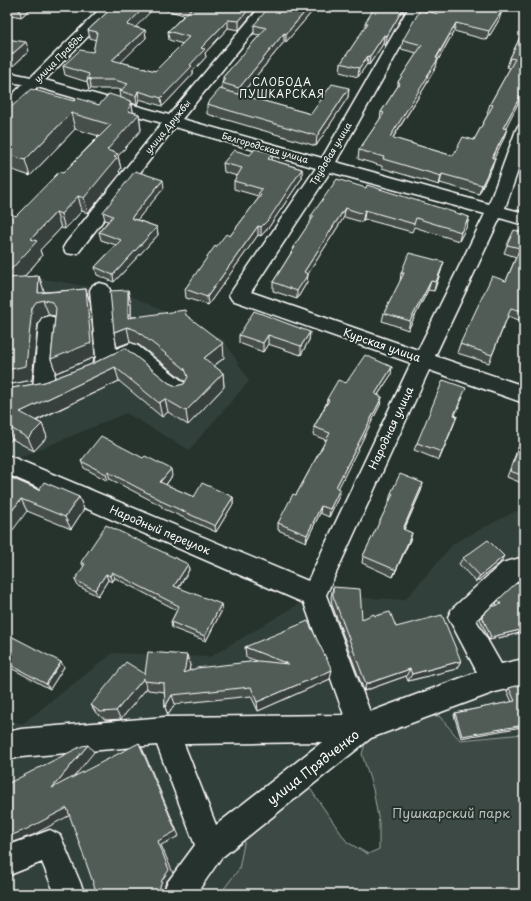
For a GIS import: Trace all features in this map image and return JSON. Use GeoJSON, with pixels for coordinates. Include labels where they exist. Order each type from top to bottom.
{"type":"FeatureCollection","features":[{"type":"Feature","properties":{"kind":"street","name":"улица Правды"},"geometry":{"type":"LineString","coordinates":[[7,109],[110,7]]}},
{"type":"Feature","properties":{"kind":"street","name":"улица Дружбы"},"geometry":{"type":"LineString","coordinates":[[72,248],[172,121],[267,7]]}},
{"type":"Feature","properties":{"kind":"street","name":"Трудовая улица"},"geometry":{"type":"LineString","coordinates":[[239,296],[326,165],[416,7]]}},
{"type":"Feature","properties":{"kind":"street","name":"Белгородская улица"},"geometry":{"type":"LineString","coordinates":[[7,77],[35,82],[326,165],[524,219]]}},
{"type":"Feature","properties":{"kind":"street","name":"Народная улица"},"geometry":{"type":"LineString","coordinates":[[314,595],[423,360],[495,211],[524,130]]}},
{"type":"Feature","properties":{"kind":"street"},"geometry":{"type":"LineString","coordinates":[[100,290],[107,361]]}},
{"type":"Feature","properties":{"kind":"street","name":"Курская улица"},"geometry":{"type":"LineString","coordinates":[[239,296],[524,395]]}},
{"type":"Feature","properties":{"kind":"street"},"geometry":{"type":"LineString","coordinates":[[49,323],[35,389],[65,379]]}},
{"type":"Feature","properties":{"kind":"street"},"geometry":{"type":"LineString","coordinates":[[88,371],[131,351],[179,390]]}},
{"type":"Feature","properties":{"kind":"street","name":"Народный переулок"},"geometry":{"type":"LineString","coordinates":[[7,464],[314,595]]}},
{"type":"Feature","properties":{"kind":"street"},"geometry":{"type":"LineString","coordinates":[[495,679],[461,617],[511,571],[524,568]]}},
{"type":"Feature","properties":{"kind":"street"},"geometry":{"type":"LineString","coordinates":[[7,746],[21,743],[166,731],[362,728],[314,595]]}},
{"type":"Feature","properties":{"kind":"street","name":"улица Прядченко"},"geometry":{"type":"LineString","coordinates":[[178,894],[211,848],[362,728],[495,679],[524,672]]}},
{"type":"Feature","properties":{"kind":"street"},"geometry":{"type":"LineString","coordinates":[[166,731],[211,848]]}},
{"type":"Feature","properties":{"kind":"street"},"geometry":{"type":"LineString","coordinates":[[7,860],[50,845],[70,894]]}},
{"type":"Feature","properties":{"kind":"shaded area"},"geometry":{"type":"Polygon","coordinates":[[[7,273],[123,292],[224,340],[249,381],[189,450],[126,413],[7,463],[7,273]]]}},
{"type":"Feature","properties":{"kind":"shaded area"},"geometry":{"type":"Polygon","coordinates":[[[524,507],[524,734],[461,738],[439,716],[368,733],[309,787],[246,833],[239,869],[220,894],[7,894],[7,719],[22,724],[113,653],[210,657],[314,595],[405,600],[454,543],[524,507]]]}},
{"type":"Feature","properties":{"kind":"green space","name":"Пушкарский парк"},"geometry":{"type":"Polygon","coordinates":[[[439,716],[460,740],[524,734],[524,894],[220,894],[239,869],[246,833],[275,810],[309,787],[347,842],[368,854],[379,849],[379,823],[373,789],[362,754],[368,733],[412,717],[439,716]]]}},
{"type":"Feature","properties":{"kind":"building"},"geometry":{"type":"Polygon","coordinates":[[[9,7],[22,7],[20,10],[9,7]]]}},
{"type":"Feature","properties":{"kind":"building"},"geometry":{"type":"Polygon","coordinates":[[[113,7],[145,7],[127,25],[145,30],[112,60],[145,67],[155,71],[189,37],[168,31],[191,9],[185,7],[251,7],[239,21],[228,20],[201,48],[205,49],[190,65],[192,66],[161,98],[138,91],[136,96],[120,91],[128,84],[115,80],[90,80],[90,78],[87,81],[89,74],[63,66],[80,50],[93,52],[97,32],[88,30],[113,7]]]}},
{"type":"Feature","properties":{"kind":"building"},"geometry":{"type":"Polygon","coordinates":[[[269,7],[309,7],[286,34],[284,33],[239,88],[222,83],[225,79],[223,77],[266,28],[254,25],[269,7]]]}},
{"type":"Feature","properties":{"kind":"building"},"geometry":{"type":"Polygon","coordinates":[[[375,7],[404,7],[387,36],[384,35],[370,56],[368,56],[359,68],[341,63],[368,23],[365,23],[375,7]]]}},
{"type":"Feature","properties":{"kind":"building"},"geometry":{"type":"Polygon","coordinates":[[[444,7],[483,7],[502,11],[489,31],[456,23],[436,58],[438,59],[390,137],[453,156],[463,137],[474,140],[493,105],[490,104],[515,59],[510,58],[524,29],[524,89],[503,128],[507,129],[492,158],[495,158],[482,185],[442,174],[441,176],[383,159],[384,157],[359,150],[384,113],[381,112],[422,45],[403,40],[420,10],[439,14],[444,7]]]}},
{"type":"Feature","properties":{"kind":"building"},"geometry":{"type":"Polygon","coordinates":[[[7,39],[26,42],[10,56],[7,56],[7,39]]]}},
{"type":"Feature","properties":{"kind":"building"},"geometry":{"type":"Polygon","coordinates":[[[332,84],[349,88],[317,136],[207,104],[220,89],[311,114],[332,84]]]}},
{"type":"Feature","properties":{"kind":"building"},"geometry":{"type":"Polygon","coordinates":[[[31,89],[74,101],[77,98],[99,105],[109,94],[131,101],[128,111],[139,114],[107,150],[118,154],[114,157],[117,158],[84,198],[78,196],[61,214],[56,212],[31,239],[37,241],[7,274],[7,239],[11,235],[7,233],[7,214],[16,216],[59,172],[63,173],[111,125],[71,113],[25,160],[7,154],[7,111],[31,89]]]}},
{"type":"Feature","properties":{"kind":"building"},"geometry":{"type":"Polygon","coordinates":[[[255,149],[272,153],[268,159],[302,169],[269,219],[261,227],[258,226],[207,297],[185,289],[215,246],[216,247],[226,234],[230,236],[261,195],[258,194],[262,189],[234,181],[242,168],[223,163],[234,150],[250,155],[255,149]]]}},
{"type":"Feature","properties":{"kind":"building"},"geometry":{"type":"Polygon","coordinates":[[[135,171],[163,180],[131,218],[157,227],[113,275],[95,267],[121,240],[99,232],[113,216],[103,212],[135,171]]]}},
{"type":"Feature","properties":{"kind":"building"},"geometry":{"type":"Polygon","coordinates":[[[337,179],[366,188],[367,185],[469,217],[461,232],[416,218],[414,224],[365,210],[364,214],[345,208],[304,272],[308,274],[297,291],[273,282],[314,216],[311,216],[337,179]]]}},
{"type":"Feature","properties":{"kind":"building"},"geometry":{"type":"Polygon","coordinates":[[[514,230],[524,233],[524,307],[522,311],[511,308],[492,355],[460,344],[492,276],[506,281],[520,248],[507,245],[514,230]]]}},
{"type":"Feature","properties":{"kind":"building"},"geometry":{"type":"Polygon","coordinates":[[[409,253],[444,262],[436,282],[431,281],[410,321],[384,313],[404,273],[401,273],[409,253]]]}},
{"type":"Feature","properties":{"kind":"building"},"geometry":{"type":"Polygon","coordinates":[[[39,276],[38,293],[86,289],[91,343],[51,359],[56,308],[52,302],[44,300],[36,302],[32,308],[26,366],[7,370],[7,278],[39,276]]]}},
{"type":"Feature","properties":{"kind":"building"},"geometry":{"type":"Polygon","coordinates":[[[128,290],[128,318],[185,310],[186,315],[223,343],[204,358],[223,373],[186,411],[165,399],[159,403],[115,367],[20,412],[42,424],[28,438],[7,426],[7,389],[45,382],[92,364],[125,348],[169,383],[176,386],[184,384],[188,377],[185,369],[136,330],[127,327],[114,332],[110,291],[128,290]]]}},
{"type":"Feature","properties":{"kind":"building"},"geometry":{"type":"Polygon","coordinates":[[[254,311],[310,332],[301,346],[268,335],[263,343],[239,335],[254,311]]]}},
{"type":"Feature","properties":{"kind":"building"},"geometry":{"type":"Polygon","coordinates":[[[365,355],[392,367],[375,394],[382,397],[336,487],[340,489],[330,509],[321,506],[307,535],[278,523],[293,494],[296,495],[330,433],[314,427],[329,400],[327,399],[338,380],[346,383],[365,355]]]}},
{"type":"Feature","properties":{"kind":"building"},"geometry":{"type":"Polygon","coordinates":[[[443,380],[466,388],[454,415],[457,416],[442,452],[417,443],[443,380]]]}},
{"type":"Feature","properties":{"kind":"building"},"geometry":{"type":"Polygon","coordinates":[[[524,434],[524,476],[510,471],[524,434]]]}},
{"type":"Feature","properties":{"kind":"building"},"geometry":{"type":"Polygon","coordinates":[[[101,436],[143,458],[145,456],[171,469],[160,482],[194,497],[202,483],[233,497],[215,526],[161,501],[108,472],[106,474],[81,461],[101,436]]]}},
{"type":"Feature","properties":{"kind":"building"},"geometry":{"type":"Polygon","coordinates":[[[400,474],[423,483],[403,529],[412,533],[396,570],[363,556],[393,494],[391,493],[400,474]]]}},
{"type":"Feature","properties":{"kind":"building"},"geometry":{"type":"Polygon","coordinates":[[[7,476],[39,490],[44,482],[79,497],[65,517],[21,499],[7,517],[7,476]]]}},
{"type":"Feature","properties":{"kind":"building"},"geometry":{"type":"Polygon","coordinates":[[[106,525],[188,564],[174,586],[221,604],[205,636],[171,622],[179,606],[112,572],[110,576],[106,574],[95,590],[75,580],[85,564],[81,562],[106,525]]]}},
{"type":"Feature","properties":{"kind":"building"},"geometry":{"type":"Polygon","coordinates":[[[488,540],[504,556],[480,576],[463,558],[488,540]]]}},
{"type":"Feature","properties":{"kind":"building"},"geometry":{"type":"Polygon","coordinates":[[[524,582],[524,629],[491,637],[482,616],[491,607],[501,604],[498,600],[515,584],[524,582]]]}},
{"type":"Feature","properties":{"kind":"building"},"geometry":{"type":"Polygon","coordinates":[[[333,587],[360,589],[362,619],[374,614],[375,616],[390,612],[396,627],[442,615],[461,661],[412,674],[410,669],[366,684],[333,596],[333,587]]]}},
{"type":"Feature","properties":{"kind":"building"},"geometry":{"type":"Polygon","coordinates":[[[308,621],[332,670],[257,702],[251,687],[172,695],[165,707],[164,683],[144,681],[144,678],[116,711],[100,712],[91,705],[126,662],[145,674],[148,652],[187,655],[183,673],[197,668],[258,661],[288,664],[245,647],[308,621]]]}},
{"type":"Feature","properties":{"kind":"building"},"geometry":{"type":"Polygon","coordinates":[[[7,634],[61,662],[46,684],[7,663],[7,634]]]}},
{"type":"Feature","properties":{"kind":"building"},"geometry":{"type":"Polygon","coordinates":[[[524,684],[524,725],[462,736],[455,713],[515,701],[509,688],[524,684]]]}},
{"type":"Feature","properties":{"kind":"building"},"geometry":{"type":"Polygon","coordinates":[[[139,743],[176,831],[158,841],[169,870],[162,880],[158,893],[169,893],[97,894],[67,808],[25,830],[7,837],[7,784],[82,746],[88,745],[52,788],[139,743]]]}},
{"type":"Feature","properties":{"kind":"district","name":"СЛОБОДА ПУШКАРСКАЯ"},"geometry":{"type":"Point","coordinates":[282,88]}}]}
